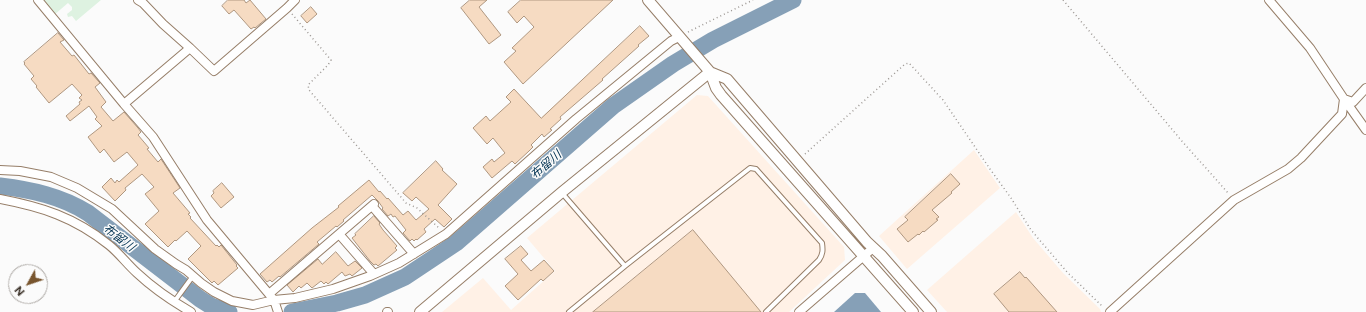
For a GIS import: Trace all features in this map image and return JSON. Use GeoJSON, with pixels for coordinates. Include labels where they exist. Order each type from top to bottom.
{"type":"FeatureCollection","features":[{"type":"Feature","properties":{"kind":"street"},"geometry":{"type":"LineString","coordinates":[[38,0],[153,137],[207,220],[274,303]]}},
{"type":"Feature","properties":{"kind":"street"},"geometry":{"type":"LineString","coordinates":[[138,0],[143,3],[163,24],[214,71],[295,0]]}},
{"type":"Feature","properties":{"kind":"street"},"geometry":{"type":"LineString","coordinates":[[648,0],[707,70],[721,95],[912,312]]}},
{"type":"Feature","properties":{"kind":"street"},"geometry":{"type":"LineString","coordinates":[[1269,0],[1310,48],[1366,130]]}},
{"type":"Feature","properties":{"kind":"street"},"geometry":{"type":"LineString","coordinates":[[0,170],[20,171],[51,177],[77,188],[112,209],[155,249],[214,292],[232,301],[253,305],[274,303],[333,289],[374,274],[399,263],[446,234],[576,119],[671,41],[681,39]]}},
{"type":"Feature","properties":{"kind":"street"},"geometry":{"type":"LineString","coordinates":[[124,104],[190,48]]}},
{"type":"Feature","properties":{"kind":"street"},"geometry":{"type":"LineString","coordinates":[[707,70],[727,79],[873,248],[931,312]]}},
{"type":"Feature","properties":{"kind":"street"},"geometry":{"type":"LineString","coordinates":[[420,312],[707,70]]}},
{"type":"Feature","properties":{"kind":"street"},"geometry":{"type":"LineString","coordinates":[[1344,99],[1353,102],[1366,88]]}},
{"type":"Feature","properties":{"kind":"street"},"geometry":{"type":"LineString","coordinates":[[1110,312],[1234,200],[1288,169],[1342,114],[1344,99]]}},
{"type":"Feature","properties":{"kind":"street"},"geometry":{"type":"LineString","coordinates":[[0,199],[56,213],[80,225],[109,245],[136,272],[175,302],[191,312]]}},
{"type":"Feature","properties":{"kind":"street"},"geometry":{"type":"LineString","coordinates":[[274,303],[339,234],[373,205],[414,254]]}},
{"type":"Feature","properties":{"kind":"street"},"geometry":{"type":"LineString","coordinates":[[339,234],[374,274]]}},
{"type":"Feature","properties":{"kind":"street"},"geometry":{"type":"LineString","coordinates":[[799,312],[873,248]]}},
{"type":"Feature","properties":{"kind":"lane"},"geometry":{"type":"LineString","coordinates":[[569,312],[624,266],[750,168],[756,169],[822,243],[823,254],[819,260],[766,312]]}},
{"type":"Feature","properties":{"kind":"lane"},"geometry":{"type":"LineString","coordinates":[[562,192],[624,266]]}},
{"type":"Feature","properties":{"kind":"lane"},"geometry":{"type":"LineString","coordinates":[[175,302],[193,277]]}},
{"type":"Feature","properties":{"kind":"path"},"geometry":{"type":"LineString","coordinates":[[681,39],[753,0]]}},
{"type":"Feature","properties":{"kind":"path"},"geometry":{"type":"LineString","coordinates":[[1063,0],[1181,140],[1234,200]]}},
{"type":"Feature","properties":{"kind":"path"},"geometry":{"type":"LineString","coordinates":[[287,8],[331,60],[308,85],[308,90],[406,202],[417,208],[446,234]]}},
{"type":"Feature","properties":{"kind":"path"},"geometry":{"type":"LineString","coordinates":[[798,161],[905,64],[909,63],[943,100],[1011,198],[1031,230],[1067,272],[1103,307]]}},
{"type":"Feature","properties":{"kind":"shaded area"},"geometry":{"type":"Polygon","coordinates":[[[697,95],[708,96],[844,247],[845,260],[789,312],[442,312],[483,278],[511,310],[555,271],[527,238],[697,95]]]}},
{"type":"Feature","properties":{"kind":"shaded area"},"geometry":{"type":"Polygon","coordinates":[[[974,150],[1000,188],[907,269],[879,236],[974,150]]]}},
{"type":"Feature","properties":{"kind":"shaded area"},"geometry":{"type":"Polygon","coordinates":[[[1016,212],[1033,238],[1063,273],[1100,309],[1101,312],[947,312],[927,290],[1016,212]]]}},
{"type":"Feature","properties":{"kind":"green space"},"geometry":{"type":"Polygon","coordinates":[[[41,0],[101,0],[76,21],[72,16],[68,17],[67,14],[72,10],[72,7],[68,3],[54,15],[41,0]]]}},
{"type":"Feature","properties":{"kind":"water"},"geometry":{"type":"Polygon","coordinates":[[[855,293],[865,293],[881,312],[834,312],[855,293]]]}},
{"type":"Feature","properties":{"kind":"building"},"geometry":{"type":"Polygon","coordinates":[[[228,0],[244,0],[246,3],[250,0],[266,19],[255,28],[254,27],[251,29],[234,10],[229,14],[222,6],[228,0]]]}},
{"type":"Feature","properties":{"kind":"building"},"geometry":{"type":"Polygon","coordinates":[[[470,0],[487,0],[479,7],[501,35],[489,44],[461,8],[470,0]]]}},
{"type":"Feature","properties":{"kind":"building"},"geometry":{"type":"Polygon","coordinates":[[[521,0],[613,0],[523,84],[504,62],[516,51],[512,48],[534,27],[524,16],[517,23],[508,12],[521,0]]]}},
{"type":"Feature","properties":{"kind":"building"},"geometry":{"type":"Polygon","coordinates":[[[311,7],[317,14],[307,23],[301,16],[311,7]]]}},
{"type":"Feature","properties":{"kind":"building"},"geometry":{"type":"Polygon","coordinates":[[[640,26],[649,36],[602,79],[603,80],[560,117],[561,119],[550,129],[552,130],[544,137],[542,134],[531,145],[533,147],[515,164],[512,161],[492,178],[483,167],[492,159],[494,162],[505,153],[493,138],[487,144],[473,128],[486,116],[490,121],[511,102],[506,97],[514,89],[541,118],[640,26]]]}},
{"type":"Feature","properties":{"kind":"building"},"geometry":{"type":"Polygon","coordinates":[[[58,33],[64,40],[60,42],[72,56],[74,55],[89,74],[91,73],[100,83],[95,87],[106,102],[101,107],[113,121],[124,112],[138,128],[141,132],[138,135],[149,148],[147,149],[158,162],[161,159],[180,188],[173,193],[190,213],[188,214],[191,217],[190,218],[216,246],[217,245],[219,247],[221,245],[237,265],[236,266],[238,268],[218,285],[214,281],[212,283],[188,259],[201,246],[187,231],[168,247],[145,224],[159,211],[145,194],[154,187],[142,174],[125,188],[126,190],[115,201],[102,187],[111,178],[115,183],[117,180],[119,182],[138,165],[127,152],[114,162],[104,149],[100,153],[88,137],[102,126],[95,119],[97,117],[89,106],[70,121],[66,116],[80,104],[79,102],[82,100],[79,98],[82,95],[72,84],[49,103],[36,87],[37,86],[31,79],[34,76],[24,62],[58,33]]]}},
{"type":"Feature","properties":{"kind":"building"},"geometry":{"type":"Polygon","coordinates":[[[436,161],[443,169],[442,170],[457,184],[438,205],[452,219],[444,227],[435,219],[424,229],[426,232],[417,240],[416,239],[414,241],[412,239],[410,241],[403,233],[406,230],[395,216],[393,217],[391,214],[388,216],[372,195],[337,227],[336,226],[317,242],[319,244],[280,277],[279,276],[272,282],[270,280],[267,282],[260,274],[369,180],[403,215],[408,211],[416,220],[429,209],[416,197],[412,201],[403,193],[436,161]]]}},
{"type":"Feature","properties":{"kind":"building"},"geometry":{"type":"Polygon","coordinates":[[[951,174],[960,184],[932,210],[939,217],[936,219],[938,220],[924,232],[923,231],[919,235],[918,234],[908,242],[897,229],[908,220],[905,217],[951,174]]]}},
{"type":"Feature","properties":{"kind":"building"},"geometry":{"type":"Polygon","coordinates":[[[222,183],[234,197],[221,208],[211,196],[214,193],[213,191],[222,183]]]}},
{"type":"Feature","properties":{"kind":"building"},"geometry":{"type":"Polygon","coordinates":[[[374,216],[380,223],[379,224],[383,230],[397,246],[395,248],[397,250],[378,266],[376,264],[374,265],[370,261],[352,238],[374,216]]]}},
{"type":"Feature","properties":{"kind":"building"},"geometry":{"type":"Polygon","coordinates":[[[693,230],[761,312],[593,312],[693,230]]]}},
{"type":"Feature","properties":{"kind":"building"},"geometry":{"type":"Polygon","coordinates":[[[521,246],[528,254],[521,260],[531,271],[544,260],[554,271],[543,281],[541,279],[518,300],[505,286],[518,274],[505,259],[521,246]]]}},
{"type":"Feature","properties":{"kind":"building"},"geometry":{"type":"Polygon","coordinates":[[[336,252],[348,266],[355,261],[362,268],[352,276],[350,274],[345,276],[342,272],[328,284],[326,282],[324,284],[321,281],[312,288],[307,283],[301,288],[299,286],[293,292],[287,285],[318,259],[322,264],[336,252]]]}},
{"type":"Feature","properties":{"kind":"building"},"geometry":{"type":"Polygon","coordinates":[[[1020,272],[1057,312],[1009,312],[994,294],[1020,272]]]}},
{"type":"Feature","properties":{"kind":"waterway","name":"布留川"},"geometry":{"type":"LineString","coordinates":[[292,312],[337,303],[365,295],[405,277],[456,243],[613,106],[673,64],[713,40],[793,0]]}},
{"type":"Feature","properties":{"kind":"waterway","name":"布留川"},"geometry":{"type":"LineString","coordinates":[[0,186],[46,195],[78,207],[88,213],[200,299],[211,306],[229,312]]}}]}
